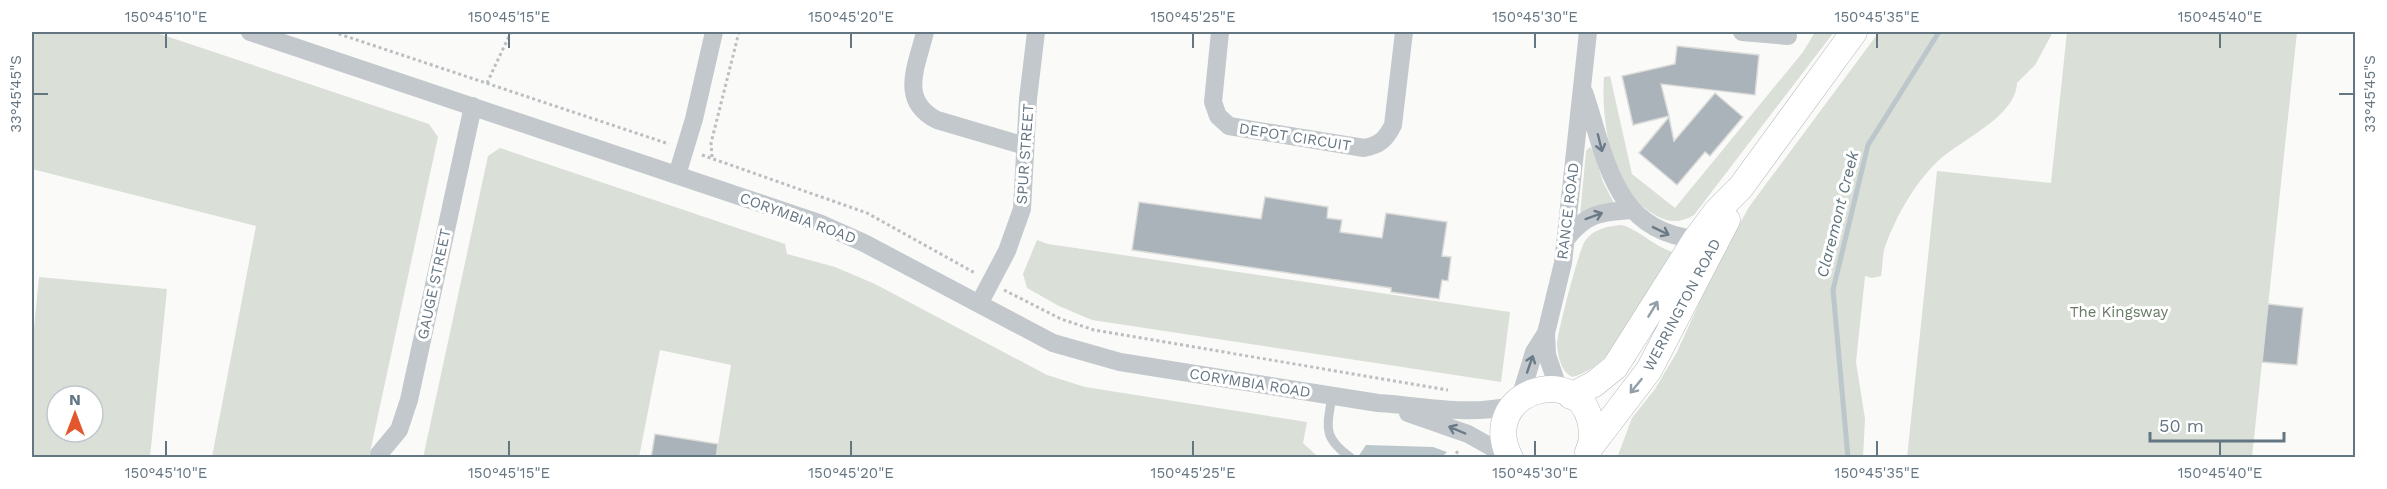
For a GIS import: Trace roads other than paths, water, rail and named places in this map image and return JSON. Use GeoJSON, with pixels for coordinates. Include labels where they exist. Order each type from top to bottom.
{"type":"FeatureCollection","features":[{"type":"Feature","properties":{"kind":"main road","name":"WERRINGTON ROAD"},"geometry":{"type":"LineString","coordinates":[[1516,402],[1544,389],[1565,393],[1594,384],[1616,368],[1696,239],[1716,212],[1741,187],[1854,32]]}},
{"type":"Feature","properties":{"kind":"main road","name":"WERRINGTON ROAD"},"geometry":{"type":"LineString","coordinates":[[1588,452],[1648,370],[1706,256],[1731,214],[1741,187]]}},
{"type":"Feature","properties":{"kind":"main road"},"geometry":{"type":"LineString","coordinates":[[1565,393],[1582,405],[1589,417],[1592,432],[1588,452]]}},
{"type":"Feature","properties":{"kind":"main road"},"geometry":{"type":"LineString","coordinates":[[1509,457],[1503,443],[1503,428],[1516,402]]}},
{"type":"Feature","properties":{"kind":"street","name":"CORYMBIA ROAD"},"geometry":{"type":"LineString","coordinates":[[250,32],[843,232],[1053,343],[1084,353],[1120,362],[1378,403],[1419,405],[1459,412],[1516,402]]}},
{"type":"Feature","properties":{"kind":"street"},"geometry":{"type":"LineString","coordinates":[[677,175],[694,119],[714,32]]}},
{"type":"Feature","properties":{"kind":"street"},"geometry":{"type":"LineString","coordinates":[[925,32],[913,91],[915,103],[924,113],[937,120],[1025,146]]}},
{"type":"Feature","properties":{"kind":"street","name":"SPUR STREET"},"geometry":{"type":"LineString","coordinates":[[979,304],[1017,230],[1022,209],[1025,146],[1036,32]]}},
{"type":"Feature","properties":{"kind":"street","name":"DEPOT CIRCUIT"},"geometry":{"type":"LineString","coordinates":[[1220,32],[1213,102],[1218,116],[1229,126],[1364,148],[1376,146],[1386,138],[1392,125],[1404,32]]}},
{"type":"Feature","properties":{"kind":"street","name":"RANCE ROAD"},"geometry":{"type":"LineString","coordinates":[[1516,402],[1534,352],[1546,333],[1558,289],[1566,239],[1588,32]]}},
{"type":"Feature","properties":{"kind":"street"},"geometry":{"type":"LineString","coordinates":[[1742,32],[1788,36]]}},
{"type":"Feature","properties":{"kind":"street","name":"RANCE ROAD"},"geometry":{"type":"LineString","coordinates":[[1582,88],[1607,167],[1616,188],[1632,210],[1665,234],[1696,239]]}},
{"type":"Feature","properties":{"kind":"street","name":"GAUGE STREET"},"geometry":{"type":"LineString","coordinates":[[379,454],[399,430],[409,400],[473,106]]}},
{"type":"Feature","properties":{"kind":"street"},"geometry":{"type":"LineString","coordinates":[[1566,239],[1578,224],[1592,215],[1632,210]]}},
{"type":"Feature","properties":{"kind":"street","name":"RANCE ROAD"},"geometry":{"type":"LineString","coordinates":[[1546,333],[1548,355],[1565,393]]}},
{"type":"Feature","properties":{"kind":"street","name":"CORYMBIA ROAD"},"geometry":{"type":"LineString","coordinates":[[1378,403],[1447,425],[1509,457]]}},
{"type":"Feature","properties":{"kind":"lane"},"geometry":{"type":"LineString","coordinates":[[1332,396],[1328,433],[1336,447],[1351,458]]}},
{"type":"Feature","properties":{"kind":"waterway","name":"Claremont Creek"},"geometry":{"type":"LineString","coordinates":[[1848,458],[1833,290],[1868,145],[1939,32]]}},
{"type":"Feature","properties":{"kind":"park label","name":"The Kingsway"},"geometry":{"type":"Point","coordinates":[2119,312]}}]}
